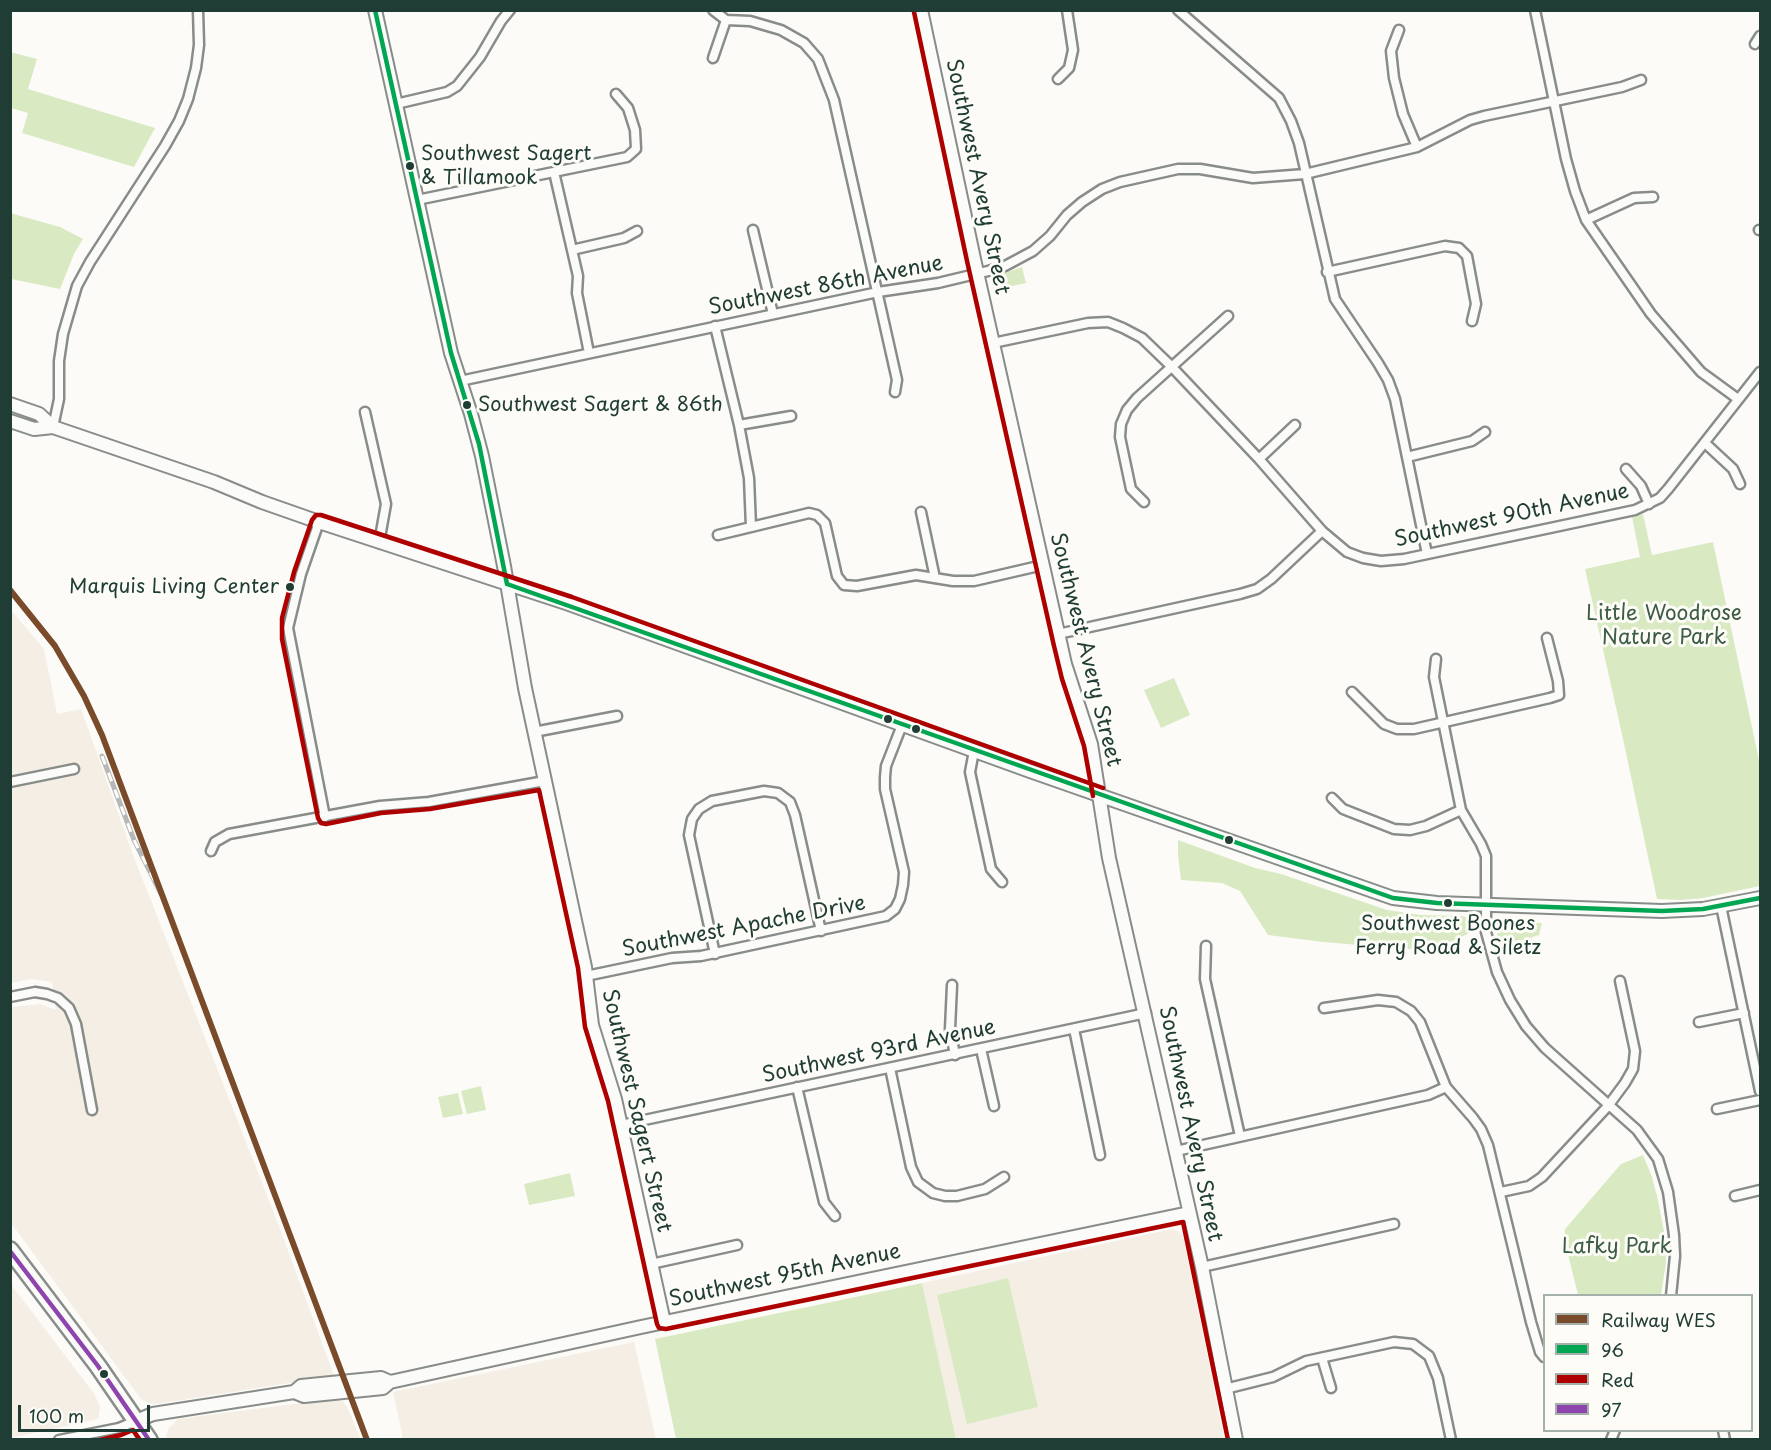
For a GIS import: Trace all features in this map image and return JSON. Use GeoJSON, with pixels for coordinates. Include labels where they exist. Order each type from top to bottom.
{"type":"FeatureCollection","features":[{"type":"Feature","properties":{"kind":"highway"},"geometry":{"type":"LineString","coordinates":[[10,1250],[149,1440]]}},
{"type":"Feature","properties":{"kind":"main road","name":"Southwest Sagert Street"},"geometry":{"type":"LineString","coordinates":[[375,10],[460,381],[479,444],[507,584],[516,644],[586,976],[594,1035],[621,1125],[664,1322]]}},
{"type":"Feature","properties":{"kind":"main road","name":"Southwest Avery Street"},"geometry":{"type":"LineString","coordinates":[[921,10],[1058,634],[1069,677],[1091,744],[1109,858],[1202,1267],[1236,1440]]}},
{"type":"Feature","properties":{"kind":"main road"},"geometry":{"type":"LineString","coordinates":[[10,404],[39,414],[53,427],[213,482],[379,543],[507,584],[1386,896],[1423,902],[1662,911],[1721,906],[1761,898]]}},
{"type":"Feature","properties":{"kind":"main road"},"geometry":{"type":"LineString","coordinates":[[10,421],[34,429],[53,427]]}},
{"type":"Feature","properties":{"kind":"main road","name":"Southwest 95th Avenue"},"geometry":{"type":"LineString","coordinates":[[136,1421],[153,1414],[294,1392],[304,1396],[383,1388],[390,1382],[664,1322],[1189,1213]]}},
{"type":"Feature","properties":{"kind":"street"},"geometry":{"type":"LineString","coordinates":[[53,427],[59,399],[59,361],[63,334],[77,286],[179,121],[188,99],[196,68],[199,45],[198,10]]}},
{"type":"Feature","properties":{"kind":"street"},"geometry":{"type":"LineString","coordinates":[[396,104],[447,93],[457,86],[480,57],[510,10]]}},
{"type":"Feature","properties":{"kind":"street"},"geometry":{"type":"LineString","coordinates":[[713,10],[726,20],[750,21],[781,30],[804,43],[818,59],[834,100],[897,380],[895,392]]}},
{"type":"Feature","properties":{"kind":"street"},"geometry":{"type":"LineString","coordinates":[[1058,78],[1069,68],[1073,50],[1067,10]]}},
{"type":"Feature","properties":{"kind":"street"},"geometry":{"type":"LineString","coordinates":[[1178,10],[1279,98],[1299,143],[1335,299],[1388,380],[1395,399],[1427,554]]}},
{"type":"Feature","properties":{"kind":"street"},"geometry":{"type":"LineString","coordinates":[[1535,10],[1566,159],[1586,220],[1651,314],[1701,372],[1738,399]]}},
{"type":"Feature","properties":{"kind":"street"},"geometry":{"type":"LineString","coordinates":[[713,58],[726,20]]}},
{"type":"Feature","properties":{"kind":"street"},"geometry":{"type":"LineString","coordinates":[[1399,30],[1391,51],[1394,78],[1403,114],[1417,147]]}},
{"type":"Feature","properties":{"kind":"street"},"geometry":{"type":"LineString","coordinates":[[1755,44],[1761,36]]}},
{"type":"Feature","properties":{"kind":"street","name":"Southwest 86th Avenue"},"geometry":{"type":"LineString","coordinates":[[460,381],[878,292],[978,274],[1005,266],[1033,251],[1082,202],[1102,189],[1120,182],[1178,169],[1200,169],[1253,178],[1305,174],[1417,147],[1431,142],[1470,120],[1622,87],[1641,80]]}},
{"type":"Feature","properties":{"kind":"street"},"geometry":{"type":"LineString","coordinates":[[417,200],[627,157],[636,148],[635,130],[628,108],[616,94]]}},
{"type":"Feature","properties":{"kind":"street"},"geometry":{"type":"LineString","coordinates":[[554,172],[578,276],[580,311],[589,353]]}},
{"type":"Feature","properties":{"kind":"street"},"geometry":{"type":"LineString","coordinates":[[1586,220],[1634,198],[1653,197]]}},
{"type":"Feature","properties":{"kind":"street"},"geometry":{"type":"LineString","coordinates":[[753,230],[773,314]]}},
{"type":"Feature","properties":{"kind":"street"},"geometry":{"type":"LineString","coordinates":[[572,250],[624,238],[637,231]]}},
{"type":"Feature","properties":{"kind":"street"},"geometry":{"type":"LineString","coordinates":[[1327,272],[1445,246],[1459,248],[1467,256],[1476,304],[1472,321]]}},
{"type":"Feature","properties":{"kind":"street"},"geometry":{"type":"LineString","coordinates":[[1144,502],[1131,489],[1120,437],[1121,424],[1127,410],[1171,366],[1228,316]]}},
{"type":"Feature","properties":{"kind":"street","name":"Southwest 90th Avenue"},"geometry":{"type":"LineString","coordinates":[[993,343],[1088,323],[1108,322],[1142,338],[1259,459],[1322,531],[1347,552],[1381,561],[1427,554],[1635,510],[1649,504],[1664,493],[1761,372]]}},
{"type":"Feature","properties":{"kind":"street"},"geometry":{"type":"LineString","coordinates":[[715,326],[739,425],[749,478],[751,527]]}},
{"type":"Feature","properties":{"kind":"street"},"geometry":{"type":"LineString","coordinates":[[365,412],[386,504],[379,543]]}},
{"type":"Feature","properties":{"kind":"street"},"geometry":{"type":"LineString","coordinates":[[739,425],[791,416]]}},
{"type":"Feature","properties":{"kind":"street"},"geometry":{"type":"LineString","coordinates":[[1259,459],[1295,425]]}},
{"type":"Feature","properties":{"kind":"street"},"geometry":{"type":"LineString","coordinates":[[1407,457],[1472,441],[1485,432]]}},
{"type":"Feature","properties":{"kind":"street"},"geometry":{"type":"LineString","coordinates":[[1705,443],[1733,469],[1740,484]]}},
{"type":"Feature","properties":{"kind":"street","name":"Southwest 90th Avenue"},"geometry":{"type":"LineString","coordinates":[[1626,469],[1641,486],[1649,504]]}},
{"type":"Feature","properties":{"kind":"street"},"geometry":{"type":"LineString","coordinates":[[921,512],[935,578]]}},
{"type":"Feature","properties":{"kind":"street"},"geometry":{"type":"LineString","coordinates":[[718,535],[809,513],[817,515],[825,524],[837,576],[844,585],[857,586],[910,575],[953,581],[974,580],[1043,565]]}},
{"type":"Feature","properties":{"kind":"street"},"geometry":{"type":"LineString","coordinates":[[319,522],[301,574],[288,628],[325,817]]}},
{"type":"Feature","properties":{"kind":"street"},"geometry":{"type":"LineString","coordinates":[[1058,634],[1257,589],[1271,579],[1322,531]]}},
{"type":"Feature","properties":{"kind":"street"},"geometry":{"type":"LineString","coordinates":[[1352,692],[1384,724],[1397,729],[1414,729],[1550,698],[1559,695],[1558,681],[1547,638]]}},
{"type":"Feature","properties":{"kind":"street"},"geometry":{"type":"LineString","coordinates":[[1436,659],[1434,677],[1461,810],[1486,856],[1485,904],[1488,946],[1497,972],[1526,1026],[1545,1048],[1628,1122],[1646,1140],[1659,1159],[1665,1177],[1674,1235],[1675,1256],[1671,1294]]}},
{"type":"Feature","properties":{"kind":"street"},"geometry":{"type":"LineString","coordinates":[[534,732],[617,716]]}},
{"type":"Feature","properties":{"kind":"street","name":"Southwest Apache Drive"},"geometry":{"type":"LineString","coordinates":[[586,976],[672,958],[715,954],[886,916],[895,909],[900,899],[904,872],[885,789],[885,777],[886,766],[902,724]]}},
{"type":"Feature","properties":{"kind":"street"},"geometry":{"type":"LineString","coordinates":[[974,751],[970,772],[991,869],[1002,882]]}},
{"type":"Feature","properties":{"kind":"street"},"geometry":{"type":"LineString","coordinates":[[10,782],[74,769]]}},
{"type":"Feature","properties":{"kind":"street"},"geometry":{"type":"LineString","coordinates":[[211,851],[215,842],[229,834],[380,806],[429,802],[545,781]]}},
{"type":"Feature","properties":{"kind":"street"},"geometry":{"type":"LineString","coordinates":[[715,954],[689,835],[692,819],[699,809],[712,801],[764,791],[778,794],[790,802],[795,815],[821,931]]}},
{"type":"Feature","properties":{"kind":"street"},"geometry":{"type":"LineString","coordinates":[[1332,798],[1343,809],[1394,829],[1410,831],[1461,810]]}},
{"type":"Feature","properties":{"kind":"street"},"geometry":{"type":"LineString","coordinates":[[1721,906],[1761,1091]]}},
{"type":"Feature","properties":{"kind":"street"},"geometry":{"type":"LineString","coordinates":[[1206,945],[1205,979],[1240,1136]]}},
{"type":"Feature","properties":{"kind":"street"},"geometry":{"type":"LineString","coordinates":[[1501,1192],[1529,1186],[1542,1177],[1608,1106],[1633,1069],[1635,1051],[1620,981]]}},
{"type":"Feature","properties":{"kind":"street"},"geometry":{"type":"LineString","coordinates":[[952,985],[950,1029],[954,1054]]}},
{"type":"Feature","properties":{"kind":"street"},"geometry":{"type":"LineString","coordinates":[[10,997],[35,992],[47,994],[58,998],[69,1008],[76,1024],[92,1110]]}},
{"type":"Feature","properties":{"kind":"street"},"geometry":{"type":"LineString","coordinates":[[1324,1008],[1378,1000],[1396,1002],[1411,1011],[1420,1022],[1446,1087],[1481,1130],[1488,1145],[1532,1322],[1543,1356]]}},
{"type":"Feature","properties":{"kind":"street","name":"Southwest 93rd Avenue"},"geometry":{"type":"LineString","coordinates":[[621,1125],[1146,1013]]}},
{"type":"Feature","properties":{"kind":"street"},"geometry":{"type":"LineString","coordinates":[[1699,1022],[1744,1013]]}},
{"type":"Feature","properties":{"kind":"street"},"geometry":{"type":"LineString","coordinates":[[1074,1029],[1100,1155]]}},
{"type":"Feature","properties":{"kind":"street"},"geometry":{"type":"LineString","coordinates":[[981,1049],[994,1106]]}},
{"type":"Feature","properties":{"kind":"street"},"geometry":{"type":"LineString","coordinates":[[890,1068],[911,1167],[918,1182],[933,1193],[957,1196],[985,1189],[1004,1176]]}},
{"type":"Feature","properties":{"kind":"street"},"geometry":{"type":"LineString","coordinates":[[797,1087],[824,1202],[835,1216]]}},
{"type":"Feature","properties":{"kind":"street"},"geometry":{"type":"LineString","coordinates":[[1176,1151],[1428,1095],[1446,1087]]}},
{"type":"Feature","properties":{"kind":"street"},"geometry":{"type":"LineString","coordinates":[[1717,1109],[1761,1100]]}},
{"type":"Feature","properties":{"kind":"street"},"geometry":{"type":"LineString","coordinates":[[1735,1196],[1761,1190]]}},
{"type":"Feature","properties":{"kind":"street"},"geometry":{"type":"LineString","coordinates":[[1202,1267],[1395,1224]]}},
{"type":"Feature","properties":{"kind":"street"},"geometry":{"type":"LineString","coordinates":[[651,1264],[737,1245]]}},
{"type":"Feature","properties":{"kind":"street"},"geometry":{"type":"LineString","coordinates":[[1225,1389],[1273,1377],[1306,1361],[1394,1342],[1413,1344],[1429,1356],[1438,1378],[1451,1440]]}},
{"type":"Feature","properties":{"kind":"street"},"geometry":{"type":"LineString","coordinates":[[1322,1358],[1331,1388]]}},
{"type":"Feature","properties":{"kind":"street","name":"Southwest 95th Avenue"},"geometry":{"type":"LineString","coordinates":[[59,1440],[119,1428],[136,1421]]}},
{"type":"Feature","properties":{"kind":"shaded area"},"geometry":{"type":"Polygon","coordinates":[[[11,610],[44,649],[57,714],[81,709],[133,855],[279,1226],[334,1376],[156,1404],[149,1403],[141,1399],[11,1223],[11,1007],[40,1004],[56,1010],[52,982],[31,979],[11,983],[11,610]]]}},
{"type":"Feature","properties":{"kind":"shaded area"},"geometry":{"type":"Polygon","coordinates":[[[1172,1229],[1183,1236],[1224,1439],[956,1439],[922,1283],[1172,1229]]]}},
{"type":"Feature","properties":{"kind":"shaded area"},"geometry":{"type":"Polygon","coordinates":[[[10,1283],[95,1395],[100,1407],[98,1419],[11,1438],[10,1283]]]}},
{"type":"Feature","properties":{"kind":"shaded area"},"geometry":{"type":"Polygon","coordinates":[[[634,1342],[656,1439],[403,1439],[393,1392],[634,1342]]]}},
{"type":"Feature","properties":{"kind":"shaded area"},"geometry":{"type":"Polygon","coordinates":[[[332,1399],[343,1402],[347,1407],[361,1439],[168,1440],[166,1436],[169,1428],[178,1419],[332,1399]]]}},
{"type":"Feature","properties":{"kind":"green space"},"geometry":{"type":"Polygon","coordinates":[[[10,52],[37,59],[28,89],[155,128],[134,167],[22,133],[28,113],[11,108],[10,52]]]}},
{"type":"Feature","properties":{"kind":"green space"},"geometry":{"type":"Polygon","coordinates":[[[10,213],[60,227],[83,239],[74,254],[60,289],[11,279],[10,213]]]}},
{"type":"Feature","properties":{"kind":"green space"},"geometry":{"type":"Polygon","coordinates":[[[1022,267],[1026,283],[994,290],[991,278],[1022,267]]]}},
{"type":"Feature","properties":{"kind":"green space","name":"Little Woodrose Nature Park"},"geometry":{"type":"Polygon","coordinates":[[[1643,514],[1652,555],[1713,542],[1760,765],[1760,886],[1703,898],[1657,899],[1585,569],[1640,557],[1632,517],[1643,514]]]}},
{"type":"Feature","properties":{"kind":"green space"},"geometry":{"type":"Polygon","coordinates":[[[1174,678],[1190,715],[1161,728],[1144,690],[1174,678]]]}},
{"type":"Feature","properties":{"kind":"green space"},"geometry":{"type":"Polygon","coordinates":[[[1178,840],[1255,868],[1281,874],[1387,910],[1421,915],[1462,916],[1471,919],[1478,929],[1432,951],[1268,935],[1240,891],[1222,883],[1181,880],[1178,840]]]}},
{"type":"Feature","properties":{"kind":"green space"},"geometry":{"type":"Polygon","coordinates":[[[1502,922],[1542,923],[1539,935],[1500,948],[1496,929],[1502,922]]]}},
{"type":"Feature","properties":{"kind":"green space"},"geometry":{"type":"Polygon","coordinates":[[[481,1086],[486,1110],[467,1114],[461,1091],[481,1086]]]}},
{"type":"Feature","properties":{"kind":"green space"},"geometry":{"type":"Polygon","coordinates":[[[458,1093],[463,1114],[443,1118],[438,1097],[458,1093]]]}},
{"type":"Feature","properties":{"kind":"green space","name":"Lafky Park"},"geometry":{"type":"Polygon","coordinates":[[[1643,1155],[1652,1177],[1665,1237],[1666,1263],[1661,1294],[1578,1294],[1564,1238],[1565,1229],[1621,1164],[1643,1155]]]}},
{"type":"Feature","properties":{"kind":"green space"},"geometry":{"type":"Polygon","coordinates":[[[570,1173],[575,1196],[529,1205],[524,1184],[570,1173]]]}},
{"type":"Feature","properties":{"kind":"green space"},"geometry":{"type":"Polygon","coordinates":[[[1008,1278],[1038,1407],[967,1424],[937,1295],[1008,1278]]]}},
{"type":"Feature","properties":{"kind":"green space"},"geometry":{"type":"Polygon","coordinates":[[[922,1283],[956,1439],[676,1439],[655,1339],[922,1283]]]}},
{"type":"Feature","properties":{"kind":"railway"},"geometry":{"type":"LineString","coordinates":[[102,756],[134,840],[161,894]]}},
{"type":"Feature","properties":{"kind":"rail line","name":"WES"},"geometry":{"type":"LineString","coordinates":[[10,590],[55,646],[84,696],[102,735],[367,1440]]}},
{"type":"Feature","properties":{"kind":"transit line","name":"96"},"geometry":{"type":"LineString","coordinates":[[375,10],[451,353],[479,444],[507,584]]}},
{"type":"Feature","properties":{"kind":"transit line","name":"Red"},"geometry":{"type":"LineString","coordinates":[[914,12],[967,261],[1054,646],[1062,679],[1084,746],[1093,796]]}},
{"type":"Feature","properties":{"kind":"transit line","name":"Red"},"geometry":{"type":"LineString","coordinates":[[1103,788],[572,597],[321,515],[316,515],[312,520],[294,572],[282,618],[282,639],[318,818],[321,823],[326,824],[381,813],[430,809],[539,790],[578,968],[585,1027],[608,1101],[659,1328],[666,1329],[1183,1222],[1228,1440]]}},
{"type":"Feature","properties":{"kind":"transit line","name":"96"},"geometry":{"type":"LineString","coordinates":[[507,584],[1393,898],[1437,903],[1662,911],[1703,909],[1760,898]]}},
{"type":"Feature","properties":{"kind":"transit line","name":"97"},"geometry":{"type":"LineString","coordinates":[[10,1251],[98,1366],[149,1440]]}},
{"type":"Feature","properties":{"kind":"transit line","name":"Red"},"geometry":{"type":"LineString","coordinates":[[100,1440],[133,1430],[140,1440]]}},
{"type":"Feature","properties":{"kind":"place","name":"Southwest Sagert & Tillamook"},"geometry":{"type":"Point","coordinates":[410,166]}},
{"type":"Feature","properties":{"kind":"place","name":"Southwest Sagert & 86th"},"geometry":{"type":"Point","coordinates":[467,405]}},
{"type":"Feature","properties":{"kind":"place","name":"Marquis Living Center"},"geometry":{"type":"Point","coordinates":[290,587]}},
{"type":"Feature","properties":{"kind":"place","name":"Southwest Boones Ferry Road & Siletz"},"geometry":{"type":"Point","coordinates":[1448,903]}}]}
